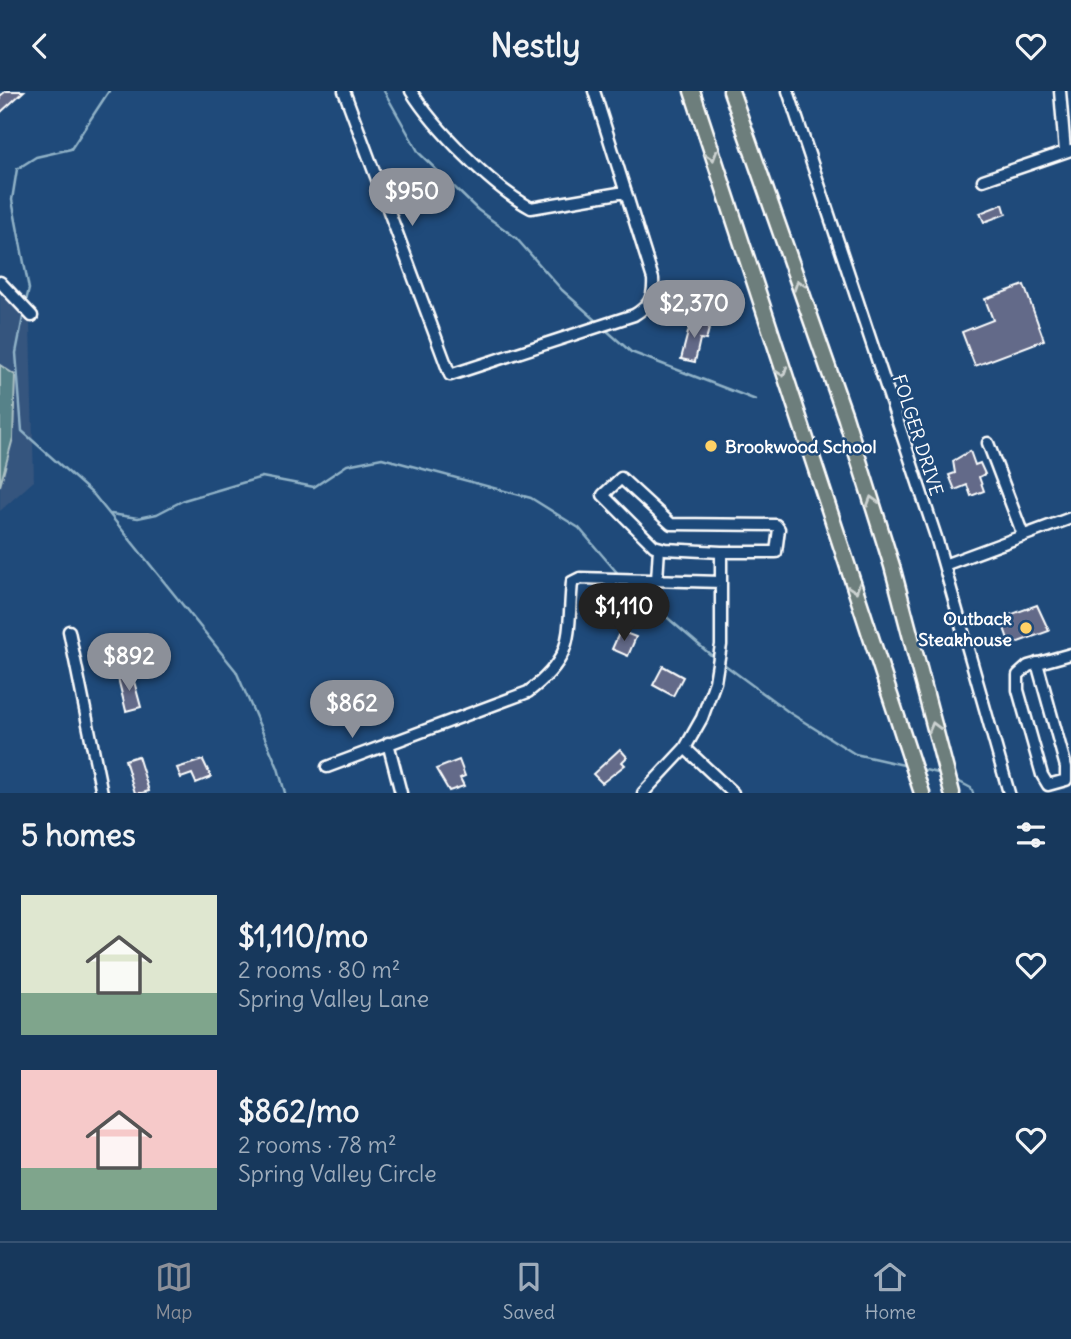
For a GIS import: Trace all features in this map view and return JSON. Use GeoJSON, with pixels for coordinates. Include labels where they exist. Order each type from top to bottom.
{"type":"FeatureCollection","features":[{"type":"Feature","properties":{"kind":"highway"},"geometry":{"type":"LineString","coordinates":[[692,91],[922,793]]}},
{"type":"Feature","properties":{"kind":"highway"},"geometry":{"type":"LineString","coordinates":[[731,91],[845,416],[892,566],[952,793]]}},
{"type":"Feature","properties":{"kind":"street"},"geometry":{"type":"LineString","coordinates":[[344,91],[450,375],[634,316],[647,307],[654,294],[653,279],[594,91]]}},
{"type":"Feature","properties":{"kind":"street"},"geometry":{"type":"LineString","coordinates":[[411,91],[434,124],[450,141],[531,208],[625,192]]}},
{"type":"Feature","properties":{"kind":"street","name":"FOLGER DRIVE"},"geometry":{"type":"LineString","coordinates":[[788,91],[944,565],[1009,793]]}},
{"type":"Feature","properties":{"kind":"street"},"geometry":{"type":"LineString","coordinates":[[983,180],[1068,151],[1060,91]]}},
{"type":"Feature","properties":{"kind":"street"},"geometry":{"type":"LineString","coordinates":[[0,282],[32,316]]}},
{"type":"Feature","properties":{"kind":"street"},"geometry":{"type":"LineString","coordinates":[[988,443],[1023,535]]}},
{"type":"Feature","properties":{"kind":"street"},"geometry":{"type":"LineString","coordinates":[[621,478],[671,524],[776,525],[779,529],[776,552],[721,552],[659,548],[603,495],[621,478]]}},
{"type":"Feature","properties":{"kind":"street"},"geometry":{"type":"LineString","coordinates":[[944,565],[1071,518]]}},
{"type":"Feature","properties":{"kind":"street"},"geometry":{"type":"LineString","coordinates":[[657,580],[659,548]]}},
{"type":"Feature","properties":{"kind":"street"},"geometry":{"type":"LineString","coordinates":[[643,793],[685,748],[702,718],[715,682],[721,645],[721,552]]}},
{"type":"Feature","properties":{"kind":"street"},"geometry":{"type":"LineString","coordinates":[[327,767],[528,692],[548,676],[562,658],[570,637],[572,582],[580,578],[721,582]]}},
{"type":"Feature","properties":{"kind":"street"},"geometry":{"type":"LineString","coordinates":[[69,631],[102,793]]}},
{"type":"Feature","properties":{"kind":"street"},"geometry":{"type":"LineString","coordinates":[[1037,663],[1066,767],[1066,780],[1054,785],[1048,785],[1042,775],[1017,682],[1021,670],[1037,663],[1071,654]]}},
{"type":"Feature","properties":{"kind":"street"},"geometry":{"type":"LineString","coordinates":[[388,743],[401,793]]}},
{"type":"Feature","properties":{"kind":"street"},"geometry":{"type":"LineString","coordinates":[[685,748],[733,793]]}},
{"type":"Feature","properties":{"kind":"shaded area"},"geometry":{"type":"Polygon","coordinates":[[[0,291],[30,323],[34,481],[0,511],[0,291]]]}},
{"type":"Feature","properties":{"kind":"green space"},"geometry":{"type":"Polygon","coordinates":[[[0,365],[15,375],[13,438],[0,486],[0,365]]]}},
{"type":"Feature","properties":{"kind":"building"},"geometry":{"type":"Polygon","coordinates":[[[6,91],[24,91],[0,113],[0,96],[6,91]]]}},
{"type":"Feature","properties":{"kind":"building"},"geometry":{"type":"Polygon","coordinates":[[[1003,204],[1006,214],[984,222],[980,213],[1003,204]]]}},
{"type":"Feature","properties":{"kind":"building"},"geometry":{"type":"Polygon","coordinates":[[[1024,285],[1044,340],[975,366],[962,332],[993,320],[985,299],[1024,285]]]}},
{"type":"Feature","properties":{"kind":"building"},"geometry":{"type":"Polygon","coordinates":[[[691,321],[710,325],[706,340],[700,339],[695,362],[681,359],[691,321]]]}},
{"type":"Feature","properties":{"kind":"building"},"geometry":{"type":"Polygon","coordinates":[[[970,451],[975,465],[980,463],[985,474],[979,477],[984,491],[971,496],[967,485],[955,490],[949,475],[955,473],[953,461],[970,451]]]}},
{"type":"Feature","properties":{"kind":"building","name":"Outback Steakhouse"},"geometry":{"type":"Polygon","coordinates":[[[1037,605],[1049,631],[1010,645],[1003,625],[1006,624],[1004,617],[1037,605]]]}},
{"type":"Feature","properties":{"kind":"building"},"geometry":{"type":"Polygon","coordinates":[[[620,631],[636,637],[628,656],[612,649],[620,631]]]}},
{"type":"Feature","properties":{"kind":"building"},"geometry":{"type":"Polygon","coordinates":[[[663,666],[683,677],[673,696],[653,685],[663,666]]]}},
{"type":"Feature","properties":{"kind":"building"},"geometry":{"type":"Polygon","coordinates":[[[132,674],[141,707],[126,711],[118,678],[132,674]]]}},
{"type":"Feature","properties":{"kind":"building"},"geometry":{"type":"Polygon","coordinates":[[[620,749],[627,757],[622,762],[625,765],[602,783],[593,774],[620,749]]]}},
{"type":"Feature","properties":{"kind":"building"},"geometry":{"type":"Polygon","coordinates":[[[138,756],[149,791],[142,793],[135,793],[125,760],[138,756]]]}},
{"type":"Feature","properties":{"kind":"building"},"geometry":{"type":"Polygon","coordinates":[[[203,760],[211,777],[196,783],[192,774],[181,778],[177,768],[203,760]]]}},
{"type":"Feature","properties":{"kind":"building"},"geometry":{"type":"Polygon","coordinates":[[[459,760],[465,776],[460,778],[464,786],[449,791],[436,769],[459,760]]]}},
{"type":"Feature","properties":{"kind":"waterway"},"geometry":{"type":"LineString","coordinates":[[25,305],[29,289],[12,200],[17,169],[36,157],[71,149],[109,91]]}},
{"type":"Feature","properties":{"kind":"waterway"},"geometry":{"type":"LineString","coordinates":[[384,91],[419,153],[478,210],[516,238],[562,290],[598,322]]}},
{"type":"Feature","properties":{"kind":"waterway"},"geometry":{"type":"LineString","coordinates":[[24,312],[16,353],[22,431],[94,495],[236,671],[278,768],[285,793]]}},
{"type":"Feature","properties":{"kind":"waterway"},"geometry":{"type":"LineString","coordinates":[[605,329],[631,352],[756,400]]}},
{"type":"Feature","properties":{"kind":"waterway"},"geometry":{"type":"LineString","coordinates":[[111,514],[138,518],[157,514],[184,500],[262,477],[314,487],[347,465],[382,458],[531,498],[579,528],[620,576]]}},
{"type":"Feature","properties":{"kind":"waterway"},"geometry":{"type":"LineString","coordinates":[[627,583],[712,656]]}},
{"type":"Feature","properties":{"kind":"waterway"},"geometry":{"type":"LineString","coordinates":[[725,665],[790,713],[855,754],[908,766]]}},
{"type":"Feature","properties":{"kind":"waterway"},"geometry":{"type":"LineString","coordinates":[[921,769],[942,774]]}},
{"type":"Feature","properties":{"kind":"waterway"},"geometry":{"type":"LineString","coordinates":[[954,779],[971,788],[973,793]]}},
{"type":"Feature","properties":{"kind":"place","name":"Brookwood School"},"geometry":{"type":"Point","coordinates":[711,446]}},
{"type":"Feature","properties":{"kind":"place","name":"Outback Steakhouse"},"geometry":{"type":"Point","coordinates":[1026,628]}}]}
